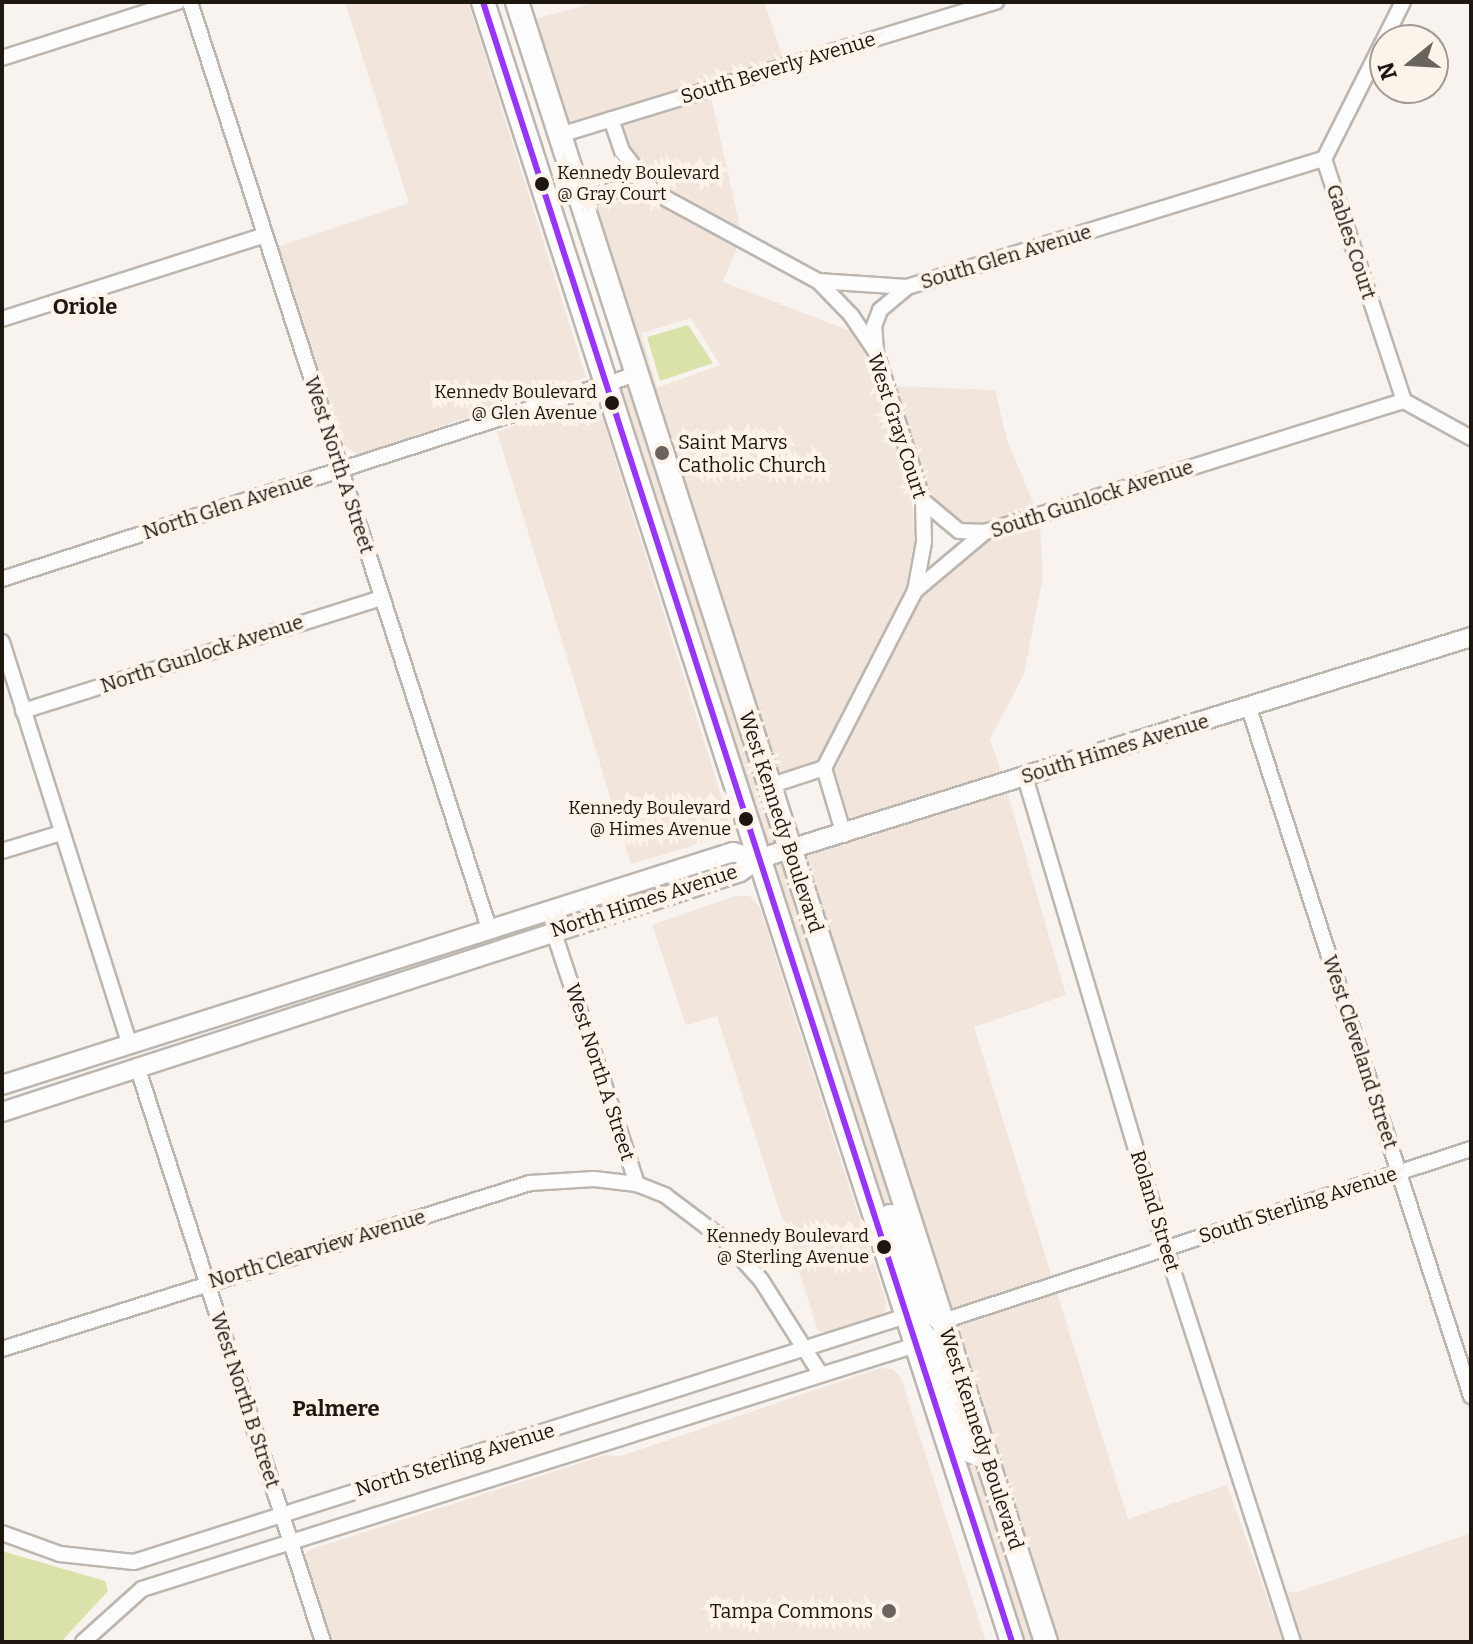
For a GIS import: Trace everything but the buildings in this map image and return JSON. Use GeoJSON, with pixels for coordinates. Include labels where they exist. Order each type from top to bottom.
{"type":"FeatureCollection","features":[{"type":"Feature","properties":{"kind":"main road","name":"West Kennedy Boulevard"},"geometry":{"type":"LineString","coordinates":[[483,2],[1012,1642]]}},
{"type":"Feature","properties":{"kind":"main road","name":"West Kennedy Boulevard"},"geometry":{"type":"LineString","coordinates":[[517,2],[1046,1642]]}},
{"type":"Feature","properties":{"kind":"main road"},"geometry":{"type":"LineString","coordinates":[[861,1177],[885,1202],[917,1299],[943,1321]]}},
{"type":"Feature","properties":{"kind":"main road"},"geometry":{"type":"LineString","coordinates":[[906,1316],[937,1353],[967,1447],[991,1471]]}},
{"type":"Feature","properties":{"kind":"street"},"geometry":{"type":"LineString","coordinates":[[2,58],[178,2]]}},
{"type":"Feature","properties":{"kind":"street","name":"West North A Street"},"geometry":{"type":"LineString","coordinates":[[190,2],[489,928]]}},
{"type":"Feature","properties":{"kind":"street","name":"South Beverly Avenue"},"geometry":{"type":"LineString","coordinates":[[560,135],[996,2]]}},
{"type":"Feature","properties":{"kind":"street","name":"Gables Court"},"geometry":{"type":"LineString","coordinates":[[1403,2],[1324,159],[1404,401]]}},
{"type":"Feature","properties":{"kind":"street","name":"South Glen Avenue"},"geometry":{"type":"LineString","coordinates":[[611,119],[622,151],[654,192],[818,281],[907,287],[1324,159]]}},
{"type":"Feature","properties":{"kind":"street","name":"South Glen Avenue"},"geometry":{"type":"LineString","coordinates":[[581,200],[613,190],[654,192]]}},
{"type":"Feature","properties":{"kind":"street"},"geometry":{"type":"LineString","coordinates":[[2,319],[265,235]]}},
{"type":"Feature","properties":{"kind":"street","name":"West Gray Court"},"geometry":{"type":"LineString","coordinates":[[818,281],[851,315],[876,352],[923,501],[924,542],[915,591]]}},
{"type":"Feature","properties":{"kind":"street"},"geometry":{"type":"LineString","coordinates":[[876,352],[874,326],[880,310],[907,287]]}},
{"type":"Feature","properties":{"kind":"street","name":"North Glen Avenue"},"geometry":{"type":"LineString","coordinates":[[2,579],[637,374]]}},
{"type":"Feature","properties":{"kind":"street"},"geometry":{"type":"LineString","coordinates":[[1404,401],[1471,438]]}},
{"type":"Feature","properties":{"kind":"street","name":"South Gunlock Avenue"},"geometry":{"type":"LineString","coordinates":[[824,768],[915,591],[985,532],[1404,401]]}},
{"type":"Feature","properties":{"kind":"street"},"geometry":{"type":"LineString","coordinates":[[923,501],[959,531],[985,532]]}},
{"type":"Feature","properties":{"kind":"street","name":"North Gunlock Avenue"},"geometry":{"type":"LineString","coordinates":[[23,711],[381,598]]}},
{"type":"Feature","properties":{"kind":"street","name":"South Himes Avenue"},"geometry":{"type":"LineString","coordinates":[[758,859],[844,835],[1471,637]]}},
{"type":"Feature","properties":{"kind":"street"},"geometry":{"type":"LineString","coordinates":[[2,642],[129,1043]]}},
{"type":"Feature","properties":{"kind":"street","name":"West Cleveland Street"},"geometry":{"type":"LineString","coordinates":[[1249,708],[1471,1396]]}},
{"type":"Feature","properties":{"kind":"street"},"geometry":{"type":"LineString","coordinates":[[769,786],[824,768],[844,835]]}},
{"type":"Feature","properties":{"kind":"street","name":"Roland Street"},"geometry":{"type":"LineString","coordinates":[[1025,777],[1166,1249],[1293,1642]]}},
{"type":"Feature","properties":{"kind":"street"},"geometry":{"type":"LineString","coordinates":[[2,851],[61,833]]}},
{"type":"Feature","properties":{"kind":"street","name":"North Himes Avenue"},"geometry":{"type":"LineString","coordinates":[[2,1085],[733,852],[758,859]]}},
{"type":"Feature","properties":{"kind":"street","name":"North Himes Avenue"},"geometry":{"type":"LineString","coordinates":[[2,1112],[553,930],[740,872],[758,859]]}},
{"type":"Feature","properties":{"kind":"street","name":"West North A Street"},"geometry":{"type":"LineString","coordinates":[[553,930],[637,1184],[666,1196],[726,1241],[761,1280],[801,1350],[821,1375]]}},
{"type":"Feature","properties":{"kind":"street","name":"West North B Street"},"geometry":{"type":"LineString","coordinates":[[137,1066],[323,1642]]}},
{"type":"Feature","properties":{"kind":"street","name":"South Sterling Avenue"},"geometry":{"type":"LineString","coordinates":[[943,1321],[1471,1149]]}},
{"type":"Feature","properties":{"kind":"street","name":"North Clearview Avenue"},"geometry":{"type":"LineString","coordinates":[[2,1349],[530,1183],[563,1178],[637,1184]]}},
{"type":"Feature","properties":{"kind":"street","name":"North Sterling Avenue"},"geometry":{"type":"LineString","coordinates":[[2,1533],[60,1554],[134,1562],[906,1316]]}},
{"type":"Feature","properties":{"kind":"street","name":"North Sterling Avenue"},"geometry":{"type":"LineString","coordinates":[[142,1589],[289,1539],[916,1345]]}},
{"type":"Feature","properties":{"kind":"street"},"geometry":{"type":"LineString","coordinates":[[505,1445],[513,1470]]}},
{"type":"Feature","properties":{"kind":"street"},"geometry":{"type":"LineString","coordinates":[[446,1461],[457,1488]]}},
{"type":"Feature","properties":{"kind":"street"},"geometry":{"type":"LineString","coordinates":[[83,1642],[142,1589],[134,1562]]}},
{"type":"Feature","properties":{"kind":"shaded area"},"geometry":{"type":"Polygon","coordinates":[[[345,2],[468,2],[586,377],[357,455],[339,441],[277,247],[409,203],[345,2]]]}},
{"type":"Feature","properties":{"kind":"shaded area"},"geometry":{"type":"Polygon","coordinates":[[[597,2],[764,2],[783,58],[566,124],[533,20],[597,2]]]}},
{"type":"Feature","properties":{"kind":"shaded area"},"geometry":{"type":"Polygon","coordinates":[[[711,97],[740,228],[660,185],[631,147],[623,124],[711,97]]]}},
{"type":"Feature","properties":{"kind":"shaded area"},"geometry":{"type":"Polygon","coordinates":[[[631,197],[654,202],[737,247],[723,282],[850,331],[869,361],[912,499],[914,542],[906,589],[818,762],[775,775],[592,205],[631,197]],[[691,318],[641,333],[657,388],[720,365],[691,318]]]}},
{"type":"Feature","properties":{"kind":"shaded area"},"geometry":{"type":"Polygon","coordinates":[[[630,385],[779,844],[766,849],[617,389],[630,385]]]}},
{"type":"Feature","properties":{"kind":"shaded area"},"geometry":{"type":"Polygon","coordinates":[[[896,386],[995,390],[1007,440],[1035,507],[985,523],[962,522],[947,514],[931,497],[896,386]]]}},
{"type":"Feature","properties":{"kind":"shaded area"},"geometry":{"type":"Polygon","coordinates":[[[589,402],[601,414],[730,824],[721,837],[631,864],[497,432],[569,404],[589,402]]]}},
{"type":"Feature","properties":{"kind":"shaded area"},"geometry":{"type":"Polygon","coordinates":[[[1040,523],[1043,577],[1024,674],[990,739],[1002,775],[851,824],[834,768],[920,600],[988,540],[1040,523]]]}},
{"type":"Feature","properties":{"kind":"shaded area"},"geometry":{"type":"Polygon","coordinates":[[[1007,791],[1066,995],[974,1027],[1052,1277],[949,1310],[801,856],[1007,791]]]}},
{"type":"Feature","properties":{"kind":"shaded area"},"geometry":{"type":"Polygon","coordinates":[[[783,861],[929,1311],[916,1315],[770,865],[783,861]]]}},
{"type":"Feature","properties":{"kind":"shaded area"},"geometry":{"type":"Polygon","coordinates":[[[735,896],[750,896],[760,908],[886,1302],[884,1316],[831,1334],[818,1331],[717,1016],[686,1025],[652,925],[735,896]]]}},
{"type":"Feature","properties":{"kind":"shaded area"},"geometry":{"type":"Polygon","coordinates":[[[1057,1293],[1128,1519],[1227,1485],[1283,1642],[1056,1642],[954,1326],[1057,1293]]]}},
{"type":"Feature","properties":{"kind":"shaded area"},"geometry":{"type":"Polygon","coordinates":[[[938,1337],[1037,1641],[1021,1642],[924,1342],[938,1337]]]}},
{"type":"Feature","properties":{"kind":"shaded area"},"geometry":{"type":"Polygon","coordinates":[[[880,1368],[892,1369],[901,1378],[986,1642],[332,1642],[304,1556],[309,1550],[605,1455],[621,1456],[880,1368]]]}},
{"type":"Feature","properties":{"kind":"shaded area"},"geometry":{"type":"Polygon","coordinates":[[[1471,1533],[1471,1642],[1303,1642],[1287,1591],[1295,1593],[1471,1533]]]}},
{"type":"Feature","properties":{"kind":"green space"},"geometry":{"type":"Polygon","coordinates":[[[688,325],[713,363],[660,381],[647,337],[688,325]]]}},
{"type":"Feature","properties":{"kind":"green space"},"geometry":{"type":"Polygon","coordinates":[[[2,1551],[105,1581],[108,1591],[61,1642],[2,1642],[2,1551]]]}},
{"type":"Feature","properties":{"kind":"transit line"},"geometry":{"type":"LineString","coordinates":[[483,2],[1012,1642]]}},
{"type":"Feature","properties":{"kind":"place","name":"Kennedy Boulevard @ Gray Court"},"geometry":{"type":"Point","coordinates":[542,184]}},
{"type":"Feature","properties":{"kind":"place","name":"Kennedy Boulevard @ Glen Avenue"},"geometry":{"type":"Point","coordinates":[612,403]}},
{"type":"Feature","properties":{"kind":"place","name":"Saint Marys Catholic Church"},"geometry":{"type":"Point","coordinates":[662,453]}},
{"type":"Feature","properties":{"kind":"place","name":"Kennedy Boulevard @ Himes Avenue"},"geometry":{"type":"Point","coordinates":[746,819]}},
{"type":"Feature","properties":{"kind":"place","name":"Kennedy Boulevard @ Sterling Avenue"},"geometry":{"type":"Point","coordinates":[884,1247]}},
{"type":"Feature","properties":{"kind":"place","name":"Tampa Commons"},"geometry":{"type":"Point","coordinates":[889,1611]}},
{"type":"Feature","properties":{"kind":"district","name":"Oriole"},"geometry":{"type":"Point","coordinates":[85,307]}},
{"type":"Feature","properties":{"kind":"district","name":"Palmere"},"geometry":{"type":"Point","coordinates":[336,1409]}}]}
